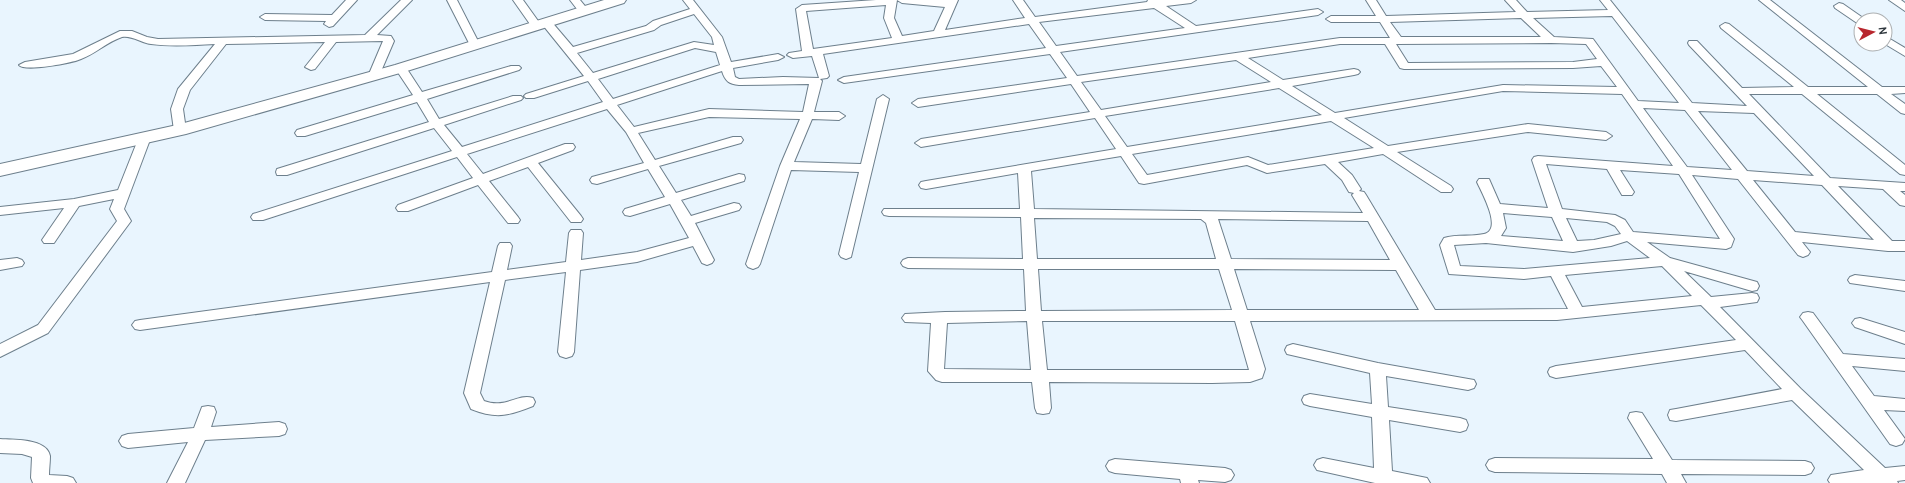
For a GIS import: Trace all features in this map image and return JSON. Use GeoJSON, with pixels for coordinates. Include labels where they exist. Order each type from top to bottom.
{"type":"FeatureCollection","features":[{"type":"Feature","properties":{"kind":"street"},"geometry":{"type":"LineString","coordinates":[[317,38],[352,0]]}},
{"type":"Feature","properties":{"kind":"street"},"geometry":{"type":"LineString","coordinates":[[368,38],[407,0]]}},
{"type":"Feature","properties":{"kind":"street"},"geometry":{"type":"LineString","coordinates":[[452,0],[475,44]]}},
{"type":"Feature","properties":{"kind":"street"},"geometry":{"type":"LineString","coordinates":[[518,0],[569,52],[631,131],[650,164],[688,221],[707,260]]}},
{"type":"Feature","properties":{"kind":"street"},"geometry":{"type":"LineString","coordinates":[[0,170],[180,130],[375,74],[402,68],[541,24],[579,5],[620,0]]}},
{"type":"Feature","properties":{"kind":"street"},"geometry":{"type":"LineString","coordinates":[[688,0],[716,37],[730,78],[733,81],[816,81],[808,114],[786,166],[753,264]]}},
{"type":"Feature","properties":{"kind":"street"},"geometry":{"type":"LineString","coordinates":[[1018,0],[1144,180],[1248,161],[1267,170],[1528,128],[1606,136]]}},
{"type":"Feature","properties":{"kind":"street"},"geometry":{"type":"LineString","coordinates":[[793,55],[1152,2],[1191,0]]}},
{"type":"Feature","properties":{"kind":"street"},"geometry":{"type":"LineString","coordinates":[[1371,0],[1383,19],[1404,66],[1573,65],[1604,62]]}},
{"type":"Feature","properties":{"kind":"street"},"geometry":{"type":"LineString","coordinates":[[1510,0],[1551,40]]}},
{"type":"Feature","properties":{"kind":"street"},"geometry":{"type":"LineString","coordinates":[[1605,0],[1803,252]]}},
{"type":"Feature","properties":{"kind":"street"},"geometry":{"type":"LineString","coordinates":[[1764,0],[1905,110]]}},
{"type":"Feature","properties":{"kind":"street"},"geometry":{"type":"LineString","coordinates":[[1894,0],[1905,8]]}},
{"type":"Feature","properties":{"kind":"street"},"geometry":{"type":"LineString","coordinates":[[823,76],[812,52],[802,8],[896,1],[952,2],[938,34]]}},
{"type":"Feature","properties":{"kind":"street"},"geometry":{"type":"LineString","coordinates":[[896,1],[889,18],[898,40]]}},
{"type":"Feature","properties":{"kind":"street"},"geometry":{"type":"LineString","coordinates":[[1152,2],[1195,30]]}},
{"type":"Feature","properties":{"kind":"street"},"geometry":{"type":"LineString","coordinates":[[1839,6],[1853,16]]}},
{"type":"Feature","properties":{"kind":"street"},"geometry":{"type":"LineString","coordinates":[[569,52],[650,28],[656,23],[697,10]]}},
{"type":"Feature","properties":{"kind":"street"},"geometry":{"type":"LineString","coordinates":[[844,80],[1318,12]]}},
{"type":"Feature","properties":{"kind":"street"},"geometry":{"type":"LineString","coordinates":[[1331,19],[1615,13]]}},
{"type":"Feature","properties":{"kind":"street"},"geometry":{"type":"LineString","coordinates":[[265,17],[335,18]]}},
{"type":"Feature","properties":{"kind":"street"},"geometry":{"type":"LineString","coordinates":[[1725,26],[1905,171]]}},
{"type":"Feature","properties":{"kind":"street"},"geometry":{"type":"LineString","coordinates":[[25,65],[59,61],[77,57],[116,36],[127,33],[137,35],[144,40],[158,42],[317,38],[389,39],[375,74]]}},
{"type":"Feature","properties":{"kind":"street"},"geometry":{"type":"LineString","coordinates":[[311,67],[334,38]]}},
{"type":"Feature","properties":{"kind":"street"},"geometry":{"type":"LineString","coordinates":[[180,130],[177,109],[184,89],[224,40]]}},
{"type":"Feature","properties":{"kind":"street"},"geometry":{"type":"LineString","coordinates":[[910,318],[1034,316],[1557,315],[1706,302],[1752,292],[1665,261],[1516,274],[1454,271],[1447,245],[1449,241],[1461,239],[1486,239],[1573,247],[1616,241],[1629,236],[1726,244],[1727,239],[1683,171],[1589,41],[1340,41],[918,103]]}},
{"type":"Feature","properties":{"kind":"street"},"geometry":{"type":"LineString","coordinates":[[1693,43],[1888,246]]}},
{"type":"Feature","properties":{"kind":"street"},"geometry":{"type":"LineString","coordinates":[[530,96],[691,46],[697,45],[721,49]]}},
{"type":"Feature","properties":{"kind":"street"},"geometry":{"type":"LineString","coordinates":[[1893,45],[1905,53]]}},
{"type":"Feature","properties":{"kind":"street"},"geometry":{"type":"LineString","coordinates":[[1236,56],[1446,189]]}},
{"type":"Feature","properties":{"kind":"street"},"geometry":{"type":"LineString","coordinates":[[258,217],[727,66],[778,57]]}},
{"type":"Feature","properties":{"kind":"street"},"geometry":{"type":"LineString","coordinates":[[402,68],[437,124],[483,179],[513,220]]}},
{"type":"Feature","properties":{"kind":"street"},"geometry":{"type":"LineString","coordinates":[[301,133],[515,68]]}},
{"type":"Feature","properties":{"kind":"street"},"geometry":{"type":"LineString","coordinates":[[921,144],[1354,72]]}},
{"type":"Feature","properties":{"kind":"street"},"geometry":{"type":"LineString","coordinates":[[926,185],[1503,88],[1624,91]]}},
{"type":"Feature","properties":{"kind":"street"},"geometry":{"type":"LineString","coordinates":[[1580,90],[1588,103]]}},
{"type":"Feature","properties":{"kind":"street"},"geometry":{"type":"LineString","coordinates":[[1739,91],[1905,90]]}},
{"type":"Feature","properties":{"kind":"street"},"geometry":{"type":"LineString","coordinates":[[282,172],[517,98]]}},
{"type":"Feature","properties":{"kind":"street"},"geometry":{"type":"LineString","coordinates":[[846,254],[883,99]]}},
{"type":"Feature","properties":{"kind":"street"},"geometry":{"type":"LineString","coordinates":[[1634,104],[1758,110]]}},
{"type":"Feature","properties":{"kind":"street"},"geometry":{"type":"LineString","coordinates":[[631,131],[709,113],[808,114],[839,116]]}},
{"type":"Feature","properties":{"kind":"street"},"geometry":{"type":"LineString","coordinates":[[0,351],[43,329],[124,221],[117,209],[145,138]]}},
{"type":"Feature","properties":{"kind":"street"},"geometry":{"type":"LineString","coordinates":[[597,180],[736,140]]}},
{"type":"Feature","properties":{"kind":"street"},"geometry":{"type":"LineString","coordinates":[[404,208],[569,147]]}},
{"type":"Feature","properties":{"kind":"street"},"geometry":{"type":"LineString","coordinates":[[1329,160],[1347,178],[1430,315]]}},
{"type":"Feature","properties":{"kind":"street"},"geometry":{"type":"LineString","coordinates":[[1573,247],[1556,212],[1538,160],[1905,187]]}},
{"type":"Feature","properties":{"kind":"street"},"geometry":{"type":"LineString","coordinates":[[530,161],[576,226],[566,352]]}},
{"type":"Feature","properties":{"kind":"street"},"geometry":{"type":"LineString","coordinates":[[1611,165],[1627,192]]}},
{"type":"Feature","properties":{"kind":"street"},"geometry":{"type":"LineString","coordinates":[[786,166],[866,168]]}},
{"type":"Feature","properties":{"kind":"street"},"geometry":{"type":"LineString","coordinates":[[1024,168],[1034,316],[1043,408]]}},
{"type":"Feature","properties":{"kind":"street"},"geometry":{"type":"LineString","coordinates":[[630,212],[739,178]]}},
{"type":"Feature","properties":{"kind":"street"},"geometry":{"type":"LineString","coordinates":[[1484,182],[1495,208],[1498,228],[1495,235],[1486,239]]}},
{"type":"Feature","properties":{"kind":"street"},"geometry":{"type":"LineString","coordinates":[[1887,186],[1905,202]]}},
{"type":"Feature","properties":{"kind":"street"},"geometry":{"type":"LineString","coordinates":[[0,211],[74,203],[123,193]]}},
{"type":"Feature","properties":{"kind":"street"},"geometry":{"type":"LineString","coordinates":[[49,240],[74,203]]}},
{"type":"Feature","properties":{"kind":"street"},"geometry":{"type":"LineString","coordinates":[[688,221],[734,207]]}},
{"type":"Feature","properties":{"kind":"street"},"geometry":{"type":"LineString","coordinates":[[1495,208],[1556,212],[1610,218],[1620,223],[1629,236],[1665,261],[1750,344],[1795,393],[1885,479]]}},
{"type":"Feature","properties":{"kind":"street"},"geometry":{"type":"LineString","coordinates":[[889,212],[1372,217]]}},
{"type":"Feature","properties":{"kind":"street"},"geometry":{"type":"LineString","coordinates":[[945,317],[941,319],[939,324],[936,371],[942,376],[1040,375],[1186,379],[1250,376],[1256,374],[1257,369],[1242,316],[1212,221],[1204,215]]}},
{"type":"Feature","properties":{"kind":"street"},"geometry":{"type":"LineString","coordinates":[[1791,236],[1888,246],[1905,246]]}},
{"type":"Feature","properties":{"kind":"street"},"geometry":{"type":"LineString","coordinates":[[140,325],[637,257],[697,240]]}},
{"type":"Feature","properties":{"kind":"street"},"geometry":{"type":"LineString","coordinates":[[505,246],[472,393],[477,405],[490,410],[506,411],[527,402]]}},
{"type":"Feature","properties":{"kind":"street"},"geometry":{"type":"LineString","coordinates":[[0,265],[17,263]]}},
{"type":"Feature","properties":{"kind":"street"},"geometry":{"type":"LineString","coordinates":[[908,263],[1031,265],[1225,263],[1400,265]]}},
{"type":"Feature","properties":{"kind":"street"},"geometry":{"type":"LineString","coordinates":[[1556,271],[1578,313]]}},
{"type":"Feature","properties":{"kind":"street"},"geometry":{"type":"LineString","coordinates":[[1855,280],[1905,286]]}},
{"type":"Feature","properties":{"kind":"street"},"geometry":{"type":"LineString","coordinates":[[1808,317],[1896,439]]}},
{"type":"Feature","properties":{"kind":"street"},"geometry":{"type":"LineString","coordinates":[[1860,323],[1905,338]]}},
{"type":"Feature","properties":{"kind":"street"},"geometry":{"type":"LineString","coordinates":[[1556,372],[1750,344]]}},
{"type":"Feature","properties":{"kind":"street"},"geometry":{"type":"LineString","coordinates":[[1293,350],[1378,369],[1468,384]]}},
{"type":"Feature","properties":{"kind":"street"},"geometry":{"type":"LineString","coordinates":[[1839,359],[1905,365]]}},
{"type":"Feature","properties":{"kind":"street"},"geometry":{"type":"LineString","coordinates":[[1378,369],[1384,480]]}},
{"type":"Feature","properties":{"kind":"street"},"geometry":{"type":"LineString","coordinates":[[1676,415],[1795,393]]}},
{"type":"Feature","properties":{"kind":"street"},"geometry":{"type":"LineString","coordinates":[[1310,400],[1460,425]]}},
{"type":"Feature","properties":{"kind":"street"},"geometry":{"type":"LineString","coordinates":[[1870,402],[1905,405]]}},
{"type":"Feature","properties":{"kind":"street"},"geometry":{"type":"LineString","coordinates":[[176,483],[200,434],[208,412]]}},
{"type":"Feature","properties":{"kind":"street"},"geometry":{"type":"LineString","coordinates":[[1636,418],[1677,483]]}},
{"type":"Feature","properties":{"kind":"street"},"geometry":{"type":"LineString","coordinates":[[128,441],[200,434],[279,429]]}},
{"type":"Feature","properties":{"kind":"street"},"geometry":{"type":"LineString","coordinates":[[0,446],[30,448],[38,451],[41,456],[41,482],[67,483]]}},
{"type":"Feature","properties":{"kind":"street"},"geometry":{"type":"LineString","coordinates":[[1323,464],[1384,480],[1421,483]]}},
{"type":"Feature","properties":{"kind":"street"},"geometry":{"type":"LineString","coordinates":[[1115,466],[1189,478],[1225,475]]}},
{"type":"Feature","properties":{"kind":"street"},"geometry":{"type":"LineString","coordinates":[[1495,466],[1806,468]]}},
{"type":"Feature","properties":{"kind":"street"},"geometry":{"type":"LineString","coordinates":[[1837,480],[1885,479],[1905,472]]}}]}
